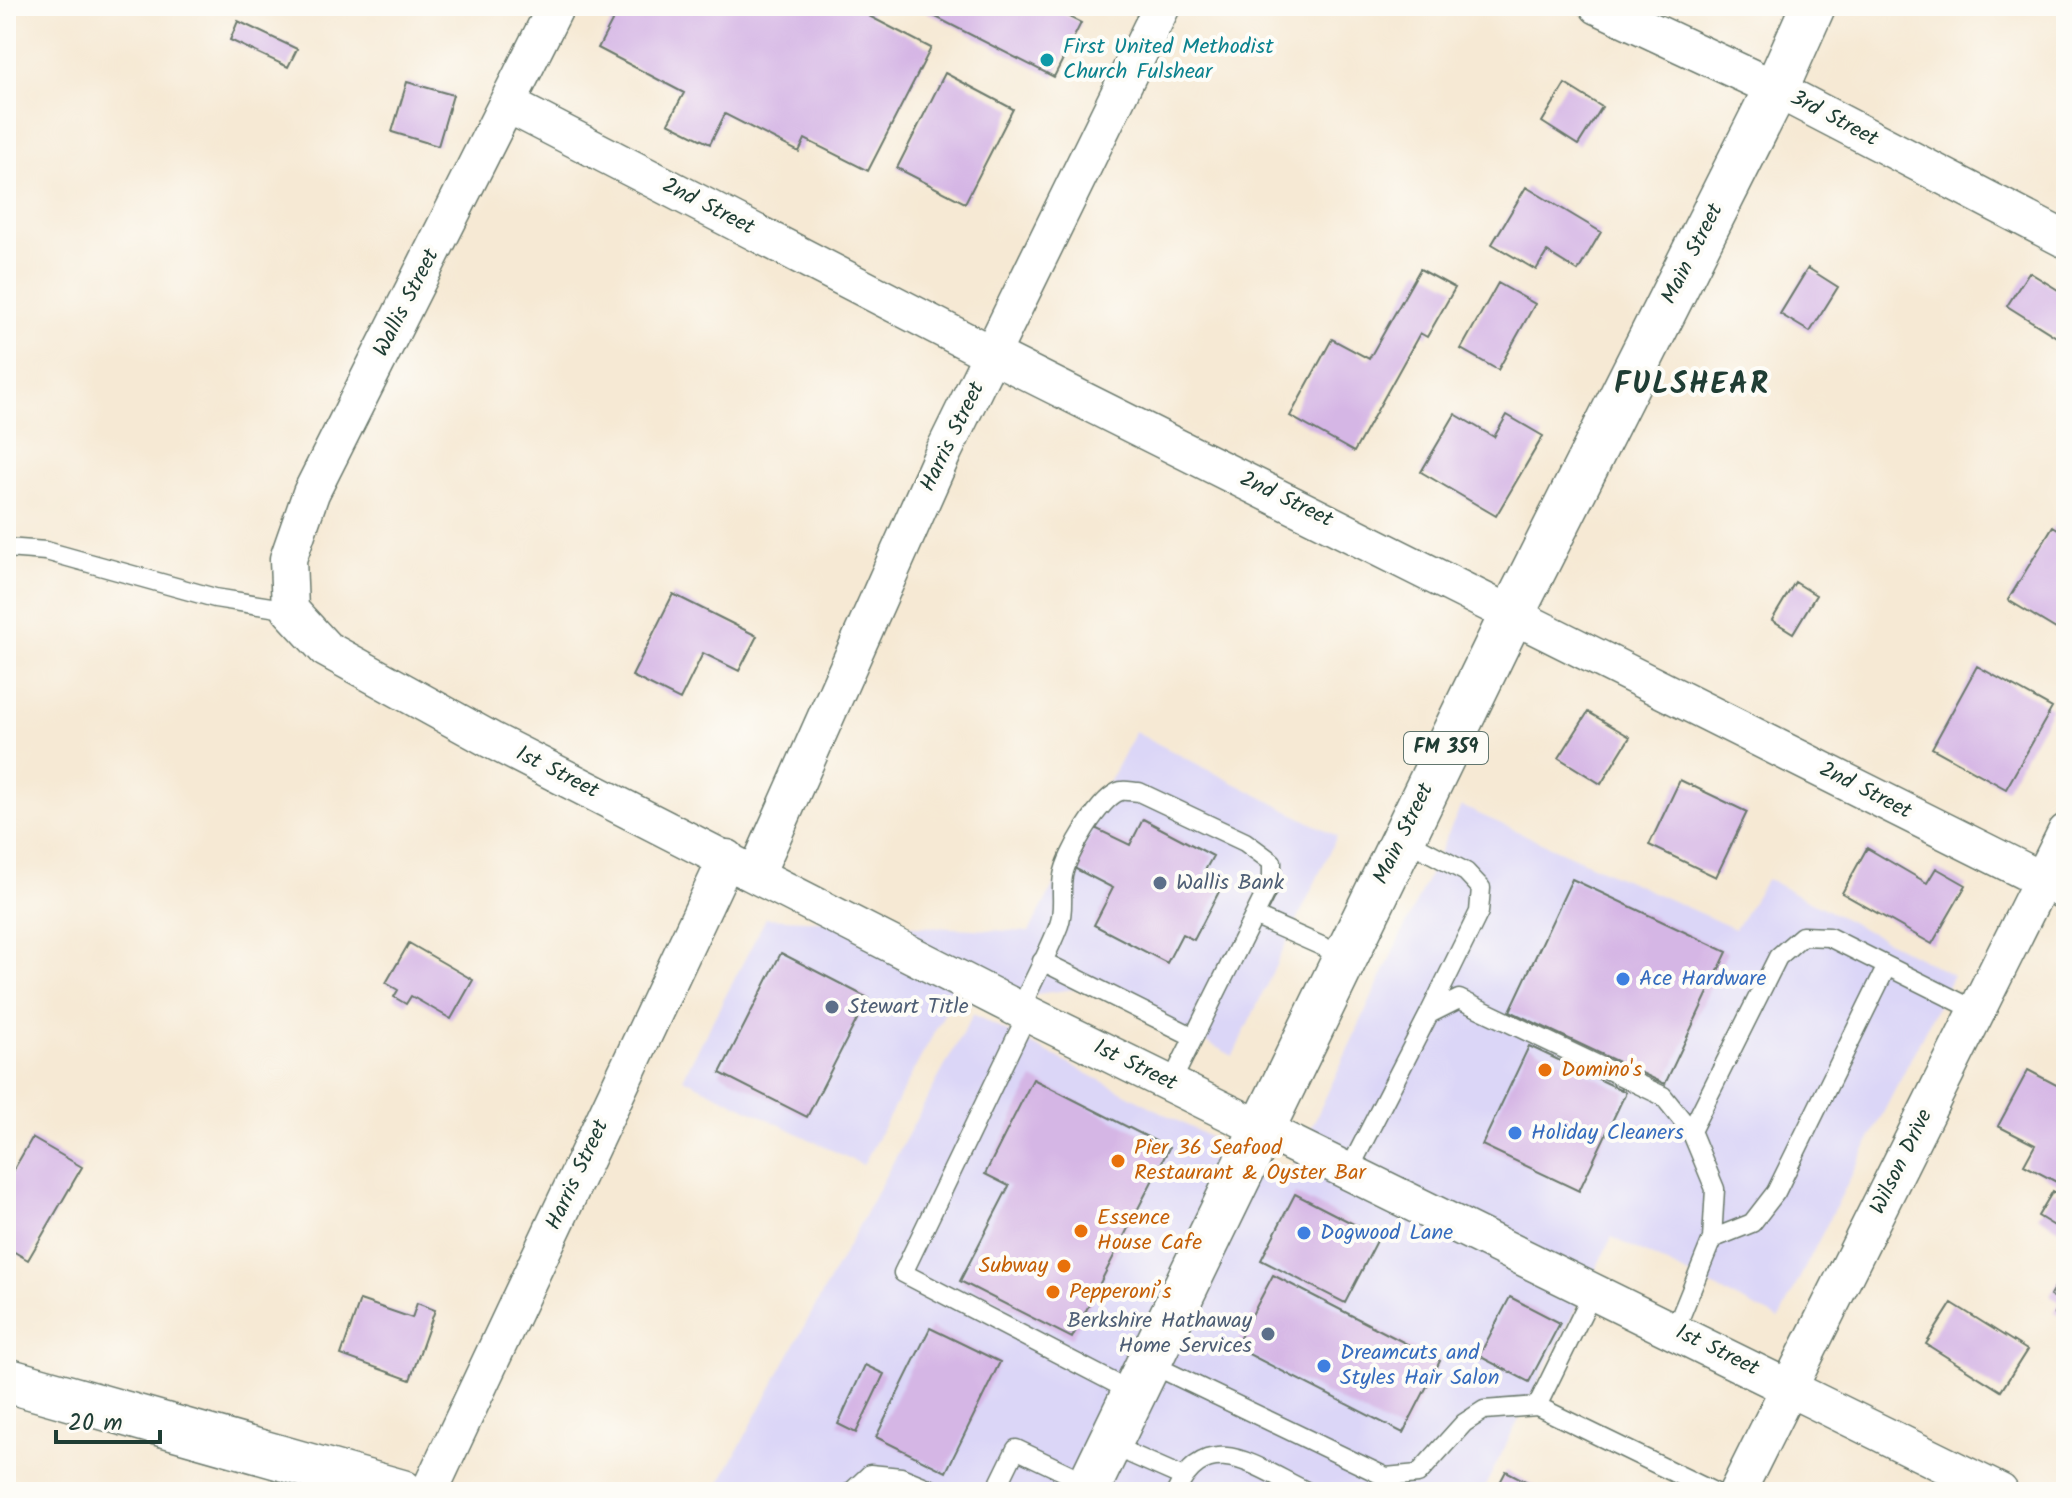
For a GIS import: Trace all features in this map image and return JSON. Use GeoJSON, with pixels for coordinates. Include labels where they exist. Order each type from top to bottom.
{"type":"FeatureCollection","features":[{"type":"Feature","properties":{"kind":"main road","name":"Main Street"},"geometry":{"type":"LineString","coordinates":[[1088,1488],[1344,956],[1776,89],[1813,6]]}},
{"type":"Feature","properties":{"kind":"main road"},"geometry":{"type":"LineString","coordinates":[[6,1380],[402,1492]]}},
{"type":"Feature","properties":{"kind":"street","name":"Wallis Street"},"geometry":{"type":"LineString","coordinates":[[290,610],[288,559],[311,493],[556,6]]}},
{"type":"Feature","properties":{"kind":"street","name":"Harris Street"},"geometry":{"type":"LineString","coordinates":[[429,1492],[742,866],[1162,6]]}},
{"type":"Feature","properties":{"kind":"street","name":"3rd Street"},"geometry":{"type":"LineString","coordinates":[[1598,6],[1776,89],[2066,240]]}},
{"type":"Feature","properties":{"kind":"street","name":"2nd Street"},"geometry":{"type":"LineString","coordinates":[[507,104],[993,355],[1513,612],[2054,887]]}},
{"type":"Feature","properties":{"kind":"street","name":"1st Street"},"geometry":{"type":"LineString","coordinates":[[290,610],[326,649],[491,740],[1024,1012],[2000,1492]]}},
{"type":"Feature","properties":{"kind":"street","name":"Wilson Drive"},"geometry":{"type":"LineString","coordinates":[[1737,1492],[1977,1011],[2054,887],[2066,832]]}},
{"type":"Feature","properties":{"kind":"lane"},"geometry":{"type":"LineString","coordinates":[[6,548],[46,551],[215,598],[290,610]]}},
{"type":"Feature","properties":{"kind":"lane"},"geometry":{"type":"LineString","coordinates":[[1171,1083],[1272,880],[1272,862],[1261,850],[1139,792],[1121,791],[1097,810],[1068,862],[1063,876],[1063,907],[1059,925],[1024,1012],[903,1273],[1140,1377],[1386,1477],[1418,1474],[1464,1423],[1484,1410],[1537,1406],[1714,1492]]}},
{"type":"Feature","properties":{"kind":"lane"},"geometry":{"type":"LineString","coordinates":[[1349,1170],[1479,912],[1481,888],[1466,872],[1402,838]]}},
{"type":"Feature","properties":{"kind":"lane"},"geometry":{"type":"LineString","coordinates":[[1254,916],[1344,956]]}},
{"type":"Feature","properties":{"kind":"lane"},"geometry":{"type":"LineString","coordinates":[[1691,1131],[1778,957],[1802,936],[1829,937],[1977,1011]]}},
{"type":"Feature","properties":{"kind":"lane"},"geometry":{"type":"LineString","coordinates":[[1042,961],[1194,1037]]}},
{"type":"Feature","properties":{"kind":"lane"},"geometry":{"type":"LineString","coordinates":[[1712,1239],[1752,1223],[1776,1192],[1887,966]]}},
{"type":"Feature","properties":{"kind":"lane"},"geometry":{"type":"LineString","coordinates":[[1429,1014],[1459,999],[1663,1096],[1691,1131],[1715,1189],[1712,1239],[1675,1330]]}},
{"type":"Feature","properties":{"kind":"lane"},"geometry":{"type":"LineString","coordinates":[[1537,1406],[1594,1290]]}},
{"type":"Feature","properties":{"kind":"lane"},"geometry":{"type":"LineString","coordinates":[[1108,1444],[1180,1485],[1203,1458],[1227,1454],[1277,1486],[1308,1492]]}},
{"type":"Feature","properties":{"kind":"lane"},"geometry":{"type":"LineString","coordinates":[[995,1492],[1016,1449],[1088,1488]]}},
{"type":"Feature","properties":{"kind":"lane"},"geometry":{"type":"LineString","coordinates":[[851,1492],[870,1474],[899,1485],[938,1492]]}},
{"type":"Feature","properties":{"kind":"shaded area"},"geometry":{"type":"Polygon","coordinates":[[[1135,732],[1337,836],[1233,1056],[1099,986],[949,1005],[863,1165],[683,1078],[766,918],[1029,932],[1135,732]]]}},
{"type":"Feature","properties":{"kind":"shaded area"},"geometry":{"type":"Polygon","coordinates":[[[1461,806],[1735,929],[1767,879],[1953,975],[1779,1319],[1612,1237],[1482,1492],[715,1492],[973,1014],[1288,1178],[1461,806]]]}},
{"type":"Feature","properties":{"kind":"building"},"geometry":{"type":"Polygon","coordinates":[[[620,6],[874,6],[869,16],[931,48],[868,171],[805,139],[799,152],[725,114],[710,144],[668,123],[684,93],[598,48],[620,6]]]}},
{"type":"Feature","properties":{"kind":"building"},"geometry":{"type":"Polygon","coordinates":[[[927,6],[1048,6],[1081,23],[1054,77],[924,11],[927,6]]]}},
{"type":"Feature","properties":{"kind":"building"},"geometry":{"type":"Polygon","coordinates":[[[238,21],[297,49],[288,67],[230,40],[238,21]]]}},
{"type":"Feature","properties":{"kind":"building"},"geometry":{"type":"Polygon","coordinates":[[[945,73],[1013,109],[965,203],[897,168],[945,73]]]}},
{"type":"Feature","properties":{"kind":"building"},"geometry":{"type":"Polygon","coordinates":[[[407,82],[453,95],[438,146],[392,132],[407,82]]]}},
{"type":"Feature","properties":{"kind":"building"},"geometry":{"type":"Polygon","coordinates":[[[1565,84],[1602,107],[1578,145],[1542,122],[1565,84]]]}},
{"type":"Feature","properties":{"kind":"building"},"geometry":{"type":"Polygon","coordinates":[[[1526,187],[1601,232],[1578,271],[1547,252],[1536,270],[1492,244],[1526,187]]]}},
{"type":"Feature","properties":{"kind":"building"},"geometry":{"type":"Polygon","coordinates":[[[1808,268],[1838,287],[1810,332],[1780,314],[1808,268]]]}},
{"type":"Feature","properties":{"kind":"building"},"geometry":{"type":"Polygon","coordinates":[[[1420,269],[1455,288],[1427,337],[1420,333],[1354,452],[1290,416],[1332,339],[1369,359],[1420,269]]]}},
{"type":"Feature","properties":{"kind":"building"},"geometry":{"type":"Polygon","coordinates":[[[2029,272],[2066,295],[2066,343],[2007,306],[2029,272]]]}},
{"type":"Feature","properties":{"kind":"building"},"geometry":{"type":"Polygon","coordinates":[[[1498,283],[1535,304],[1498,370],[1461,349],[1498,283]]]}},
{"type":"Feature","properties":{"kind":"building"},"geometry":{"type":"Polygon","coordinates":[[[1455,414],[1494,437],[1507,415],[1543,436],[1496,516],[1421,472],[1455,414]]]}},
{"type":"Feature","properties":{"kind":"building"},"geometry":{"type":"Polygon","coordinates":[[[2053,526],[2066,534],[2066,635],[2008,600],[2053,526]]]}},
{"type":"Feature","properties":{"kind":"building"},"geometry":{"type":"Polygon","coordinates":[[[1795,582],[1816,595],[1793,633],[1772,620],[1795,582]]]}},
{"type":"Feature","properties":{"kind":"building"},"geometry":{"type":"Polygon","coordinates":[[[673,594],[757,636],[739,671],[703,653],[680,700],[632,676],[673,594]]]}},
{"type":"Feature","properties":{"kind":"building"},"geometry":{"type":"Polygon","coordinates":[[[1977,666],[2052,708],[2006,789],[1932,748],[1977,666]]]}},
{"type":"Feature","properties":{"kind":"building"},"geometry":{"type":"Polygon","coordinates":[[[1588,712],[1630,737],[1601,784],[1559,758],[1588,712]]]}},
{"type":"Feature","properties":{"kind":"building"},"geometry":{"type":"Polygon","coordinates":[[[1680,780],[1747,812],[1716,877],[1649,845],[1680,780]]]}},
{"type":"Feature","properties":{"kind":"building"},"geometry":{"type":"Polygon","coordinates":[[[1143,819],[1213,856],[1204,872],[1224,882],[1194,940],[1182,934],[1167,963],[1094,925],[1113,888],[1074,868],[1095,828],[1130,845],[1143,819]]]}},
{"type":"Feature","properties":{"kind":"building"},"geometry":{"type":"Polygon","coordinates":[[[1867,848],[1927,883],[1936,868],[1966,885],[1932,944],[1842,893],[1867,848]]]}},
{"type":"Feature","properties":{"kind":"building"},"geometry":{"type":"Polygon","coordinates":[[[1572,879],[1727,952],[1665,1084],[1510,1011],[1572,879]]]}},
{"type":"Feature","properties":{"kind":"building"},"geometry":{"type":"Polygon","coordinates":[[[409,943],[473,980],[451,1019],[411,996],[406,1004],[394,997],[398,990],[386,983],[409,943]]]}},
{"type":"Feature","properties":{"kind":"building"},"geometry":{"type":"Polygon","coordinates":[[[781,953],[868,998],[807,1117],[720,1073],[781,953]]]}},
{"type":"Feature","properties":{"kind":"building"},"geometry":{"type":"Polygon","coordinates":[[[1529,1046],[1626,1092],[1579,1191],[1482,1145],[1529,1046]]]}},
{"type":"Feature","properties":{"kind":"building"},"geometry":{"type":"Polygon","coordinates":[[[2028,1070],[2066,1090],[2066,1187],[2024,1165],[2035,1145],[1998,1126],[2028,1070]]]}},
{"type":"Feature","properties":{"kind":"building"},"geometry":{"type":"Polygon","coordinates":[[[1033,1079],[1169,1148],[1072,1338],[960,1281],[1009,1186],[985,1174],[1033,1079]]]}},
{"type":"Feature","properties":{"kind":"building"},"geometry":{"type":"Polygon","coordinates":[[[32,1138],[82,1167],[28,1260],[6,1247],[6,1183],[32,1138]]]}},
{"type":"Feature","properties":{"kind":"building"},"geometry":{"type":"Polygon","coordinates":[[[2053,1191],[2066,1199],[2066,1233],[2038,1216],[2053,1191]]]}},
{"type":"Feature","properties":{"kind":"building"},"geometry":{"type":"Polygon","coordinates":[[[1295,1194],[1379,1237],[1345,1303],[1261,1260],[1295,1194]]]}},
{"type":"Feature","properties":{"kind":"building"},"geometry":{"type":"Polygon","coordinates":[[[2063,1273],[2066,1275],[2066,1319],[2054,1313],[2060,1302],[2050,1296],[2063,1273]]]}},
{"type":"Feature","properties":{"kind":"building"},"geometry":{"type":"Polygon","coordinates":[[[1273,1275],[1440,1361],[1403,1433],[1235,1347],[1273,1275]]]}},
{"type":"Feature","properties":{"kind":"building"},"geometry":{"type":"Polygon","coordinates":[[[1510,1297],[1560,1323],[1529,1382],[1479,1356],[1510,1297]]]}},
{"type":"Feature","properties":{"kind":"building"},"geometry":{"type":"Polygon","coordinates":[[[360,1300],[412,1318],[417,1303],[435,1310],[410,1380],[341,1355],[360,1300]]]}},
{"type":"Feature","properties":{"kind":"building"},"geometry":{"type":"Polygon","coordinates":[[[1952,1303],[2027,1350],[2001,1391],[1926,1344],[1952,1303]]]}},
{"type":"Feature","properties":{"kind":"building"},"geometry":{"type":"Polygon","coordinates":[[[930,1328],[1000,1362],[946,1472],[876,1437],[930,1328]]]}},
{"type":"Feature","properties":{"kind":"building"},"geometry":{"type":"Polygon","coordinates":[[[865,1365],[884,1374],[856,1433],[838,1424],[865,1365]]]}},
{"type":"Feature","properties":{"kind":"building"},"geometry":{"type":"Polygon","coordinates":[[[1506,1471],[1547,1492],[1495,1492],[1506,1471]]]}},
{"type":"Feature","properties":{"kind":"place","name":"First United Methodist Church Fulshear"},"geometry":{"type":"Point","coordinates":[1047,60]}},
{"type":"Feature","properties":{"kind":"place","name":"Wallis Bank"},"geometry":{"type":"Point","coordinates":[1160,883]}},
{"type":"Feature","properties":{"kind":"place","name":"Ace Hardware"},"geometry":{"type":"Point","coordinates":[1623,979]}},
{"type":"Feature","properties":{"kind":"place","name":"Stewart Title"},"geometry":{"type":"Point","coordinates":[832,1007]}},
{"type":"Feature","properties":{"kind":"place","name":"Domino's"},"geometry":{"type":"Point","coordinates":[1545,1070]}},
{"type":"Feature","properties":{"kind":"place","name":"Holiday Cleaners"},"geometry":{"type":"Point","coordinates":[1515,1133]}},
{"type":"Feature","properties":{"kind":"place","name":"Pier 36 Seafood Restaurant & Oyster Bar"},"geometry":{"type":"Point","coordinates":[1118,1161]}},
{"type":"Feature","properties":{"kind":"place","name":"Essence House Cafe"},"geometry":{"type":"Point","coordinates":[1081,1231]}},
{"type":"Feature","properties":{"kind":"place","name":"Dogwood Lane"},"geometry":{"type":"Point","coordinates":[1304,1233]}},
{"type":"Feature","properties":{"kind":"place","name":"Subway"},"geometry":{"type":"Point","coordinates":[1064,1266]}},
{"type":"Feature","properties":{"kind":"place","name":"Pepperoni’s"},"geometry":{"type":"Point","coordinates":[1053,1292]}},
{"type":"Feature","properties":{"kind":"place","name":"Berkshire Hathaway Home Services"},"geometry":{"type":"Point","coordinates":[1268,1334]}},
{"type":"Feature","properties":{"kind":"place","name":"Dreamcuts and Styles Hair Salon"},"geometry":{"type":"Point","coordinates":[1324,1366]}},
{"type":"Feature","properties":{"kind":"district","name":"FULSHEAR"},"geometry":{"type":"Point","coordinates":[1692,385]}}]}
